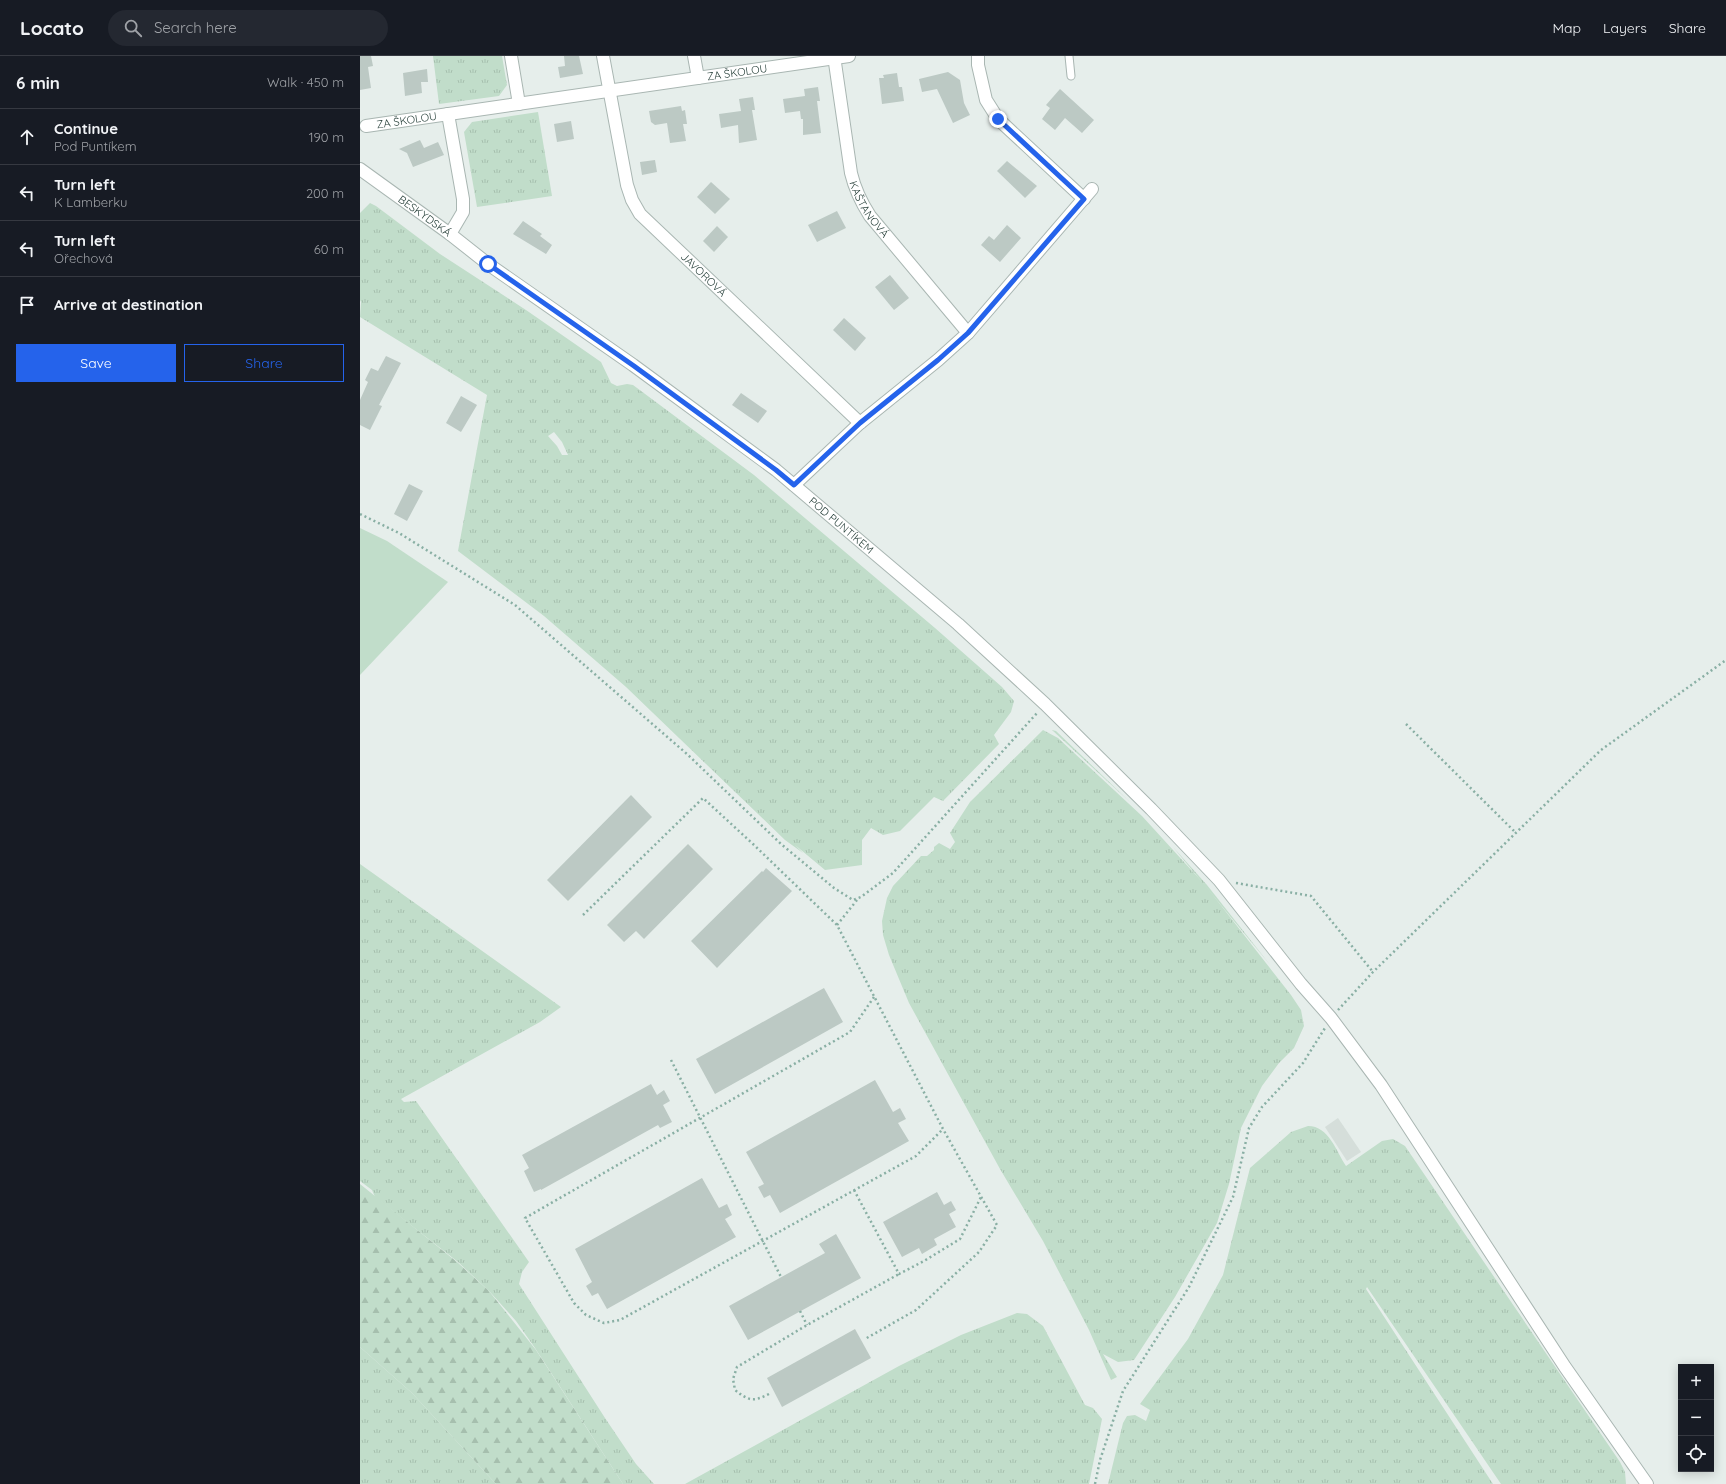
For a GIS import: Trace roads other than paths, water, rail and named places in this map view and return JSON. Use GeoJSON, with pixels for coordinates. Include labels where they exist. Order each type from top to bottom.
{"type":"FeatureCollection","features":[{"type":"Feature","properties":{"kind":"street"},"geometry":{"type":"LineString","coordinates":[[511,56],[520,104]]}},
{"type":"Feature","properties":{"kind":"street"},"geometry":{"type":"LineString","coordinates":[[603,56],[610,91]]}},
{"type":"Feature","properties":{"kind":"street","name":"ZA ŠKOLOU"},"geometry":{"type":"LineString","coordinates":[[694,56],[698,78]]}},
{"type":"Feature","properties":{"kind":"street","name":"ZA ŠKOLOU"},"geometry":{"type":"LineString","coordinates":[[366,126],[849,56]]}},
{"type":"Feature","properties":{"kind":"street"},"geometry":{"type":"LineString","coordinates":[[978,56],[978,65],[986,100],[998,119],[1084,199]]}},
{"type":"Feature","properties":{"kind":"street","name":"KAŠTANOVÁ"},"geometry":{"type":"LineString","coordinates":[[834,57],[851,173],[860,201],[870,216],[968,333]]}},
{"type":"Feature","properties":{"kind":"street","name":"JAVOROVÁ"},"geometry":{"type":"LineString","coordinates":[[610,91],[627,185],[632,200],[640,214],[860,423]]}},
{"type":"Feature","properties":{"kind":"street","name":"ZA ŠKOLOU"},"geometry":{"type":"LineString","coordinates":[[448,114],[463,199],[463,212],[450,234]]}},
{"type":"Feature","properties":{"kind":"street","name":"BESKYDSKÁ"},"geometry":{"type":"LineString","coordinates":[[360,169],[450,234],[488,264]]}},
{"type":"Feature","properties":{"kind":"street"},"geometry":{"type":"LineString","coordinates":[[794,485],[860,423],[938,360],[968,333],[1092,189]]}},
{"type":"Feature","properties":{"kind":"street","name":"POD PUNTÍKEM"},"geometry":{"type":"LineString","coordinates":[[488,264],[634,366],[776,470],[958,624],[1045,704],[1152,809],[1219,880],[1301,984],[1331,1018],[1381,1085],[1565,1368],[1647,1484]]}},
{"type":"Feature","properties":{"kind":"lane"},"geometry":{"type":"LineString","coordinates":[[1069,56],[1071,76]]}}]}
